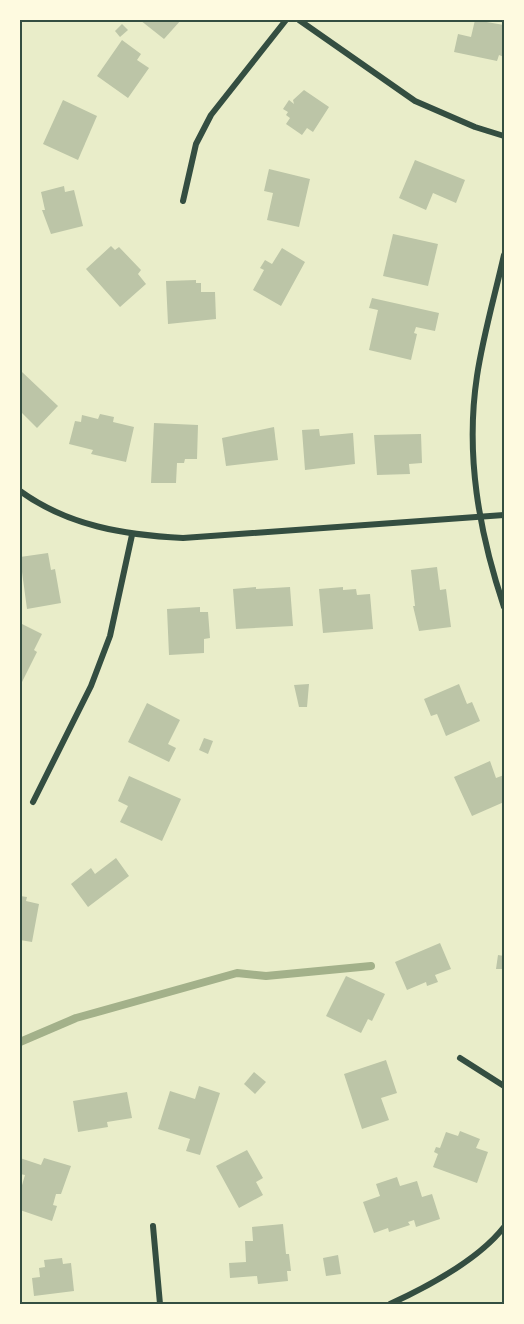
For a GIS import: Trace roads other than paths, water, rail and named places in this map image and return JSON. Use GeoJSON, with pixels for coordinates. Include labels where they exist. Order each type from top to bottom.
{"type":"FeatureCollection","features":[{"type":"Feature","properties":{"kind":"street"},"geometry":{"type":"LineString","coordinates":[[183,201],[196,144],[211,115],[286,20]]}},
{"type":"Feature","properties":{"kind":"street"},"geometry":{"type":"LineString","coordinates":[[299,20],[415,101],[475,128],[504,136]]}},
{"type":"Feature","properties":{"kind":"street"},"geometry":{"type":"LineString","coordinates":[[504,255],[477,376],[473,425],[473,480],[492,568],[504,607]]}},
{"type":"Feature","properties":{"kind":"street"},"geometry":{"type":"LineString","coordinates":[[20,491],[73,519],[105,530],[132,535],[183,538],[504,515]]}},
{"type":"Feature","properties":{"kind":"street"},"geometry":{"type":"LineString","coordinates":[[33,802],[91,686],[110,636],[132,535]]}},
{"type":"Feature","properties":{"kind":"street"},"geometry":{"type":"LineString","coordinates":[[460,1058],[504,1086]]}},
{"type":"Feature","properties":{"kind":"street"},"geometry":{"type":"LineString","coordinates":[[153,1226],[160,1305]]}},
{"type":"Feature","properties":{"kind":"street"},"geometry":{"type":"LineString","coordinates":[[390,1305],[440,1278],[477,1252],[504,1227]]}},
{"type":"Feature","properties":{"kind":"waterway"},"geometry":{"type":"LineString","coordinates":[[20,1042],[76,1018],[237,973],[266,976],[371,966]]}}]}
